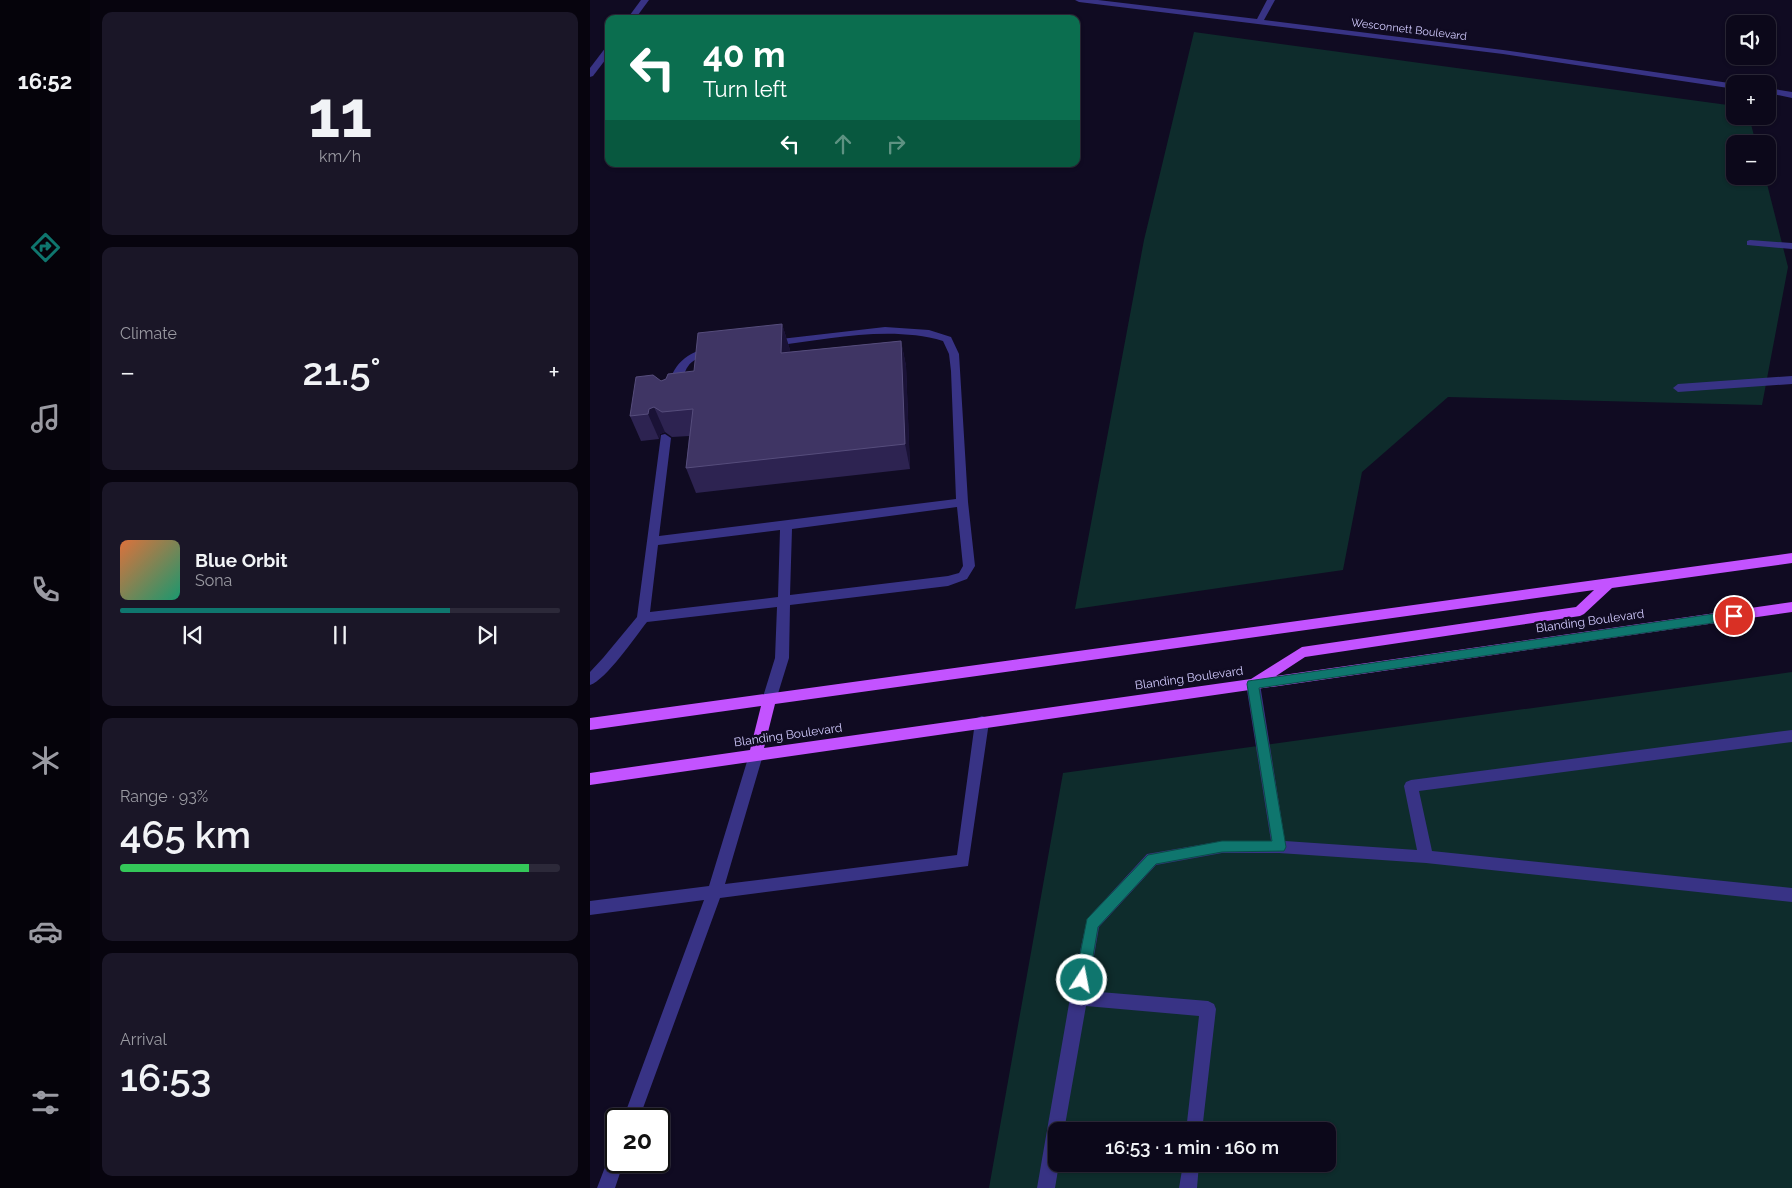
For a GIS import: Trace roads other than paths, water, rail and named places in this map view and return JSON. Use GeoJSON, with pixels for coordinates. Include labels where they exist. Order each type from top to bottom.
{"type":"FeatureCollection","features":[{"type":"Feature","properties":{"kind":"main road"},"geometry":{"type":"LineString","coordinates":[[590,724],[1792,558]]}},
{"type":"Feature","properties":{"kind":"main road"},"geometry":{"type":"LineString","coordinates":[[1253,684],[1302,652],[1580,611],[1608,584]]}},
{"type":"Feature","properties":{"kind":"main road","name":"Blanding Boulevard"},"geometry":{"type":"LineString","coordinates":[[590,778],[1792,607]]}},
{"type":"Feature","properties":{"kind":"main road"},"geometry":{"type":"LineString","coordinates":[[756,755],[769,700]]}},
{"type":"Feature","properties":{"kind":"street"},"geometry":{"type":"LineString","coordinates":[[634,15],[645,0]]}},
{"type":"Feature","properties":{"kind":"street","name":"Wesconnett Boulevard"},"geometry":{"type":"LineString","coordinates":[[1079,0],[1502,52],[1726,85]]}},
{"type":"Feature","properties":{"kind":"street"},"geometry":{"type":"LineString","coordinates":[[1260,21],[1270,0]]}},
{"type":"Feature","properties":{"kind":"street"},"geometry":{"type":"LineString","coordinates":[[590,74],[605,54]]}},
{"type":"Feature","properties":{"kind":"street"},"geometry":{"type":"LineString","coordinates":[[1776,92],[1792,95]]}},
{"type":"Feature","properties":{"kind":"street"},"geometry":{"type":"LineString","coordinates":[[1750,243],[1792,246]]}},
{"type":"Feature","properties":{"kind":"street"},"geometry":{"type":"LineString","coordinates":[[643,618],[948,582],[963,576],[969,566],[962,502],[956,371],[954,354],[947,339],[933,333],[906,330],[759,345]]}},
{"type":"Feature","properties":{"kind":"street"},"geometry":{"type":"LineString","coordinates":[[670,400],[675,375],[684,360],[701,351],[721,349]]}},
{"type":"Feature","properties":{"kind":"street"},"geometry":{"type":"LineString","coordinates":[[1678,388],[1792,380]]}},
{"type":"Feature","properties":{"kind":"street"},"geometry":{"type":"LineString","coordinates":[[590,680],[608,662],[643,618],[665,438]]}},
{"type":"Feature","properties":{"kind":"street"},"geometry":{"type":"LineString","coordinates":[[652,541],[962,502]]}},
{"type":"Feature","properties":{"kind":"street"},"geometry":{"type":"LineString","coordinates":[[769,700],[782,658],[786,525]]}},
{"type":"Feature","properties":{"kind":"street"},"geometry":{"type":"LineString","coordinates":[[1253,684],[1279,847]]}},
{"type":"Feature","properties":{"kind":"street"},"geometry":{"type":"LineString","coordinates":[[590,908],[964,861],[982,722]]}},
{"type":"Feature","properties":{"kind":"street"},"geometry":{"type":"LineString","coordinates":[[1426,857],[1411,786],[1792,736]]}},
{"type":"Feature","properties":{"kind":"street"},"geometry":{"type":"LineString","coordinates":[[635,1108],[715,892],[756,755]]}},
{"type":"Feature","properties":{"kind":"street"},"geometry":{"type":"LineString","coordinates":[[1046,1188],[1092,924],[1152,859],[1222,847],[1279,847],[1426,857],[1792,895]]}},
{"type":"Feature","properties":{"kind":"street"},"geometry":{"type":"LineString","coordinates":[[1078,998],[1208,1008],[1195,1122]]}},
{"type":"Feature","properties":{"kind":"street"},"geometry":{"type":"LineString","coordinates":[[1188,1188],[1189,1172]]}},
{"type":"Feature","properties":{"kind":"street"},"geometry":{"type":"LineString","coordinates":[[606,1188],[611,1173]]}}]}
